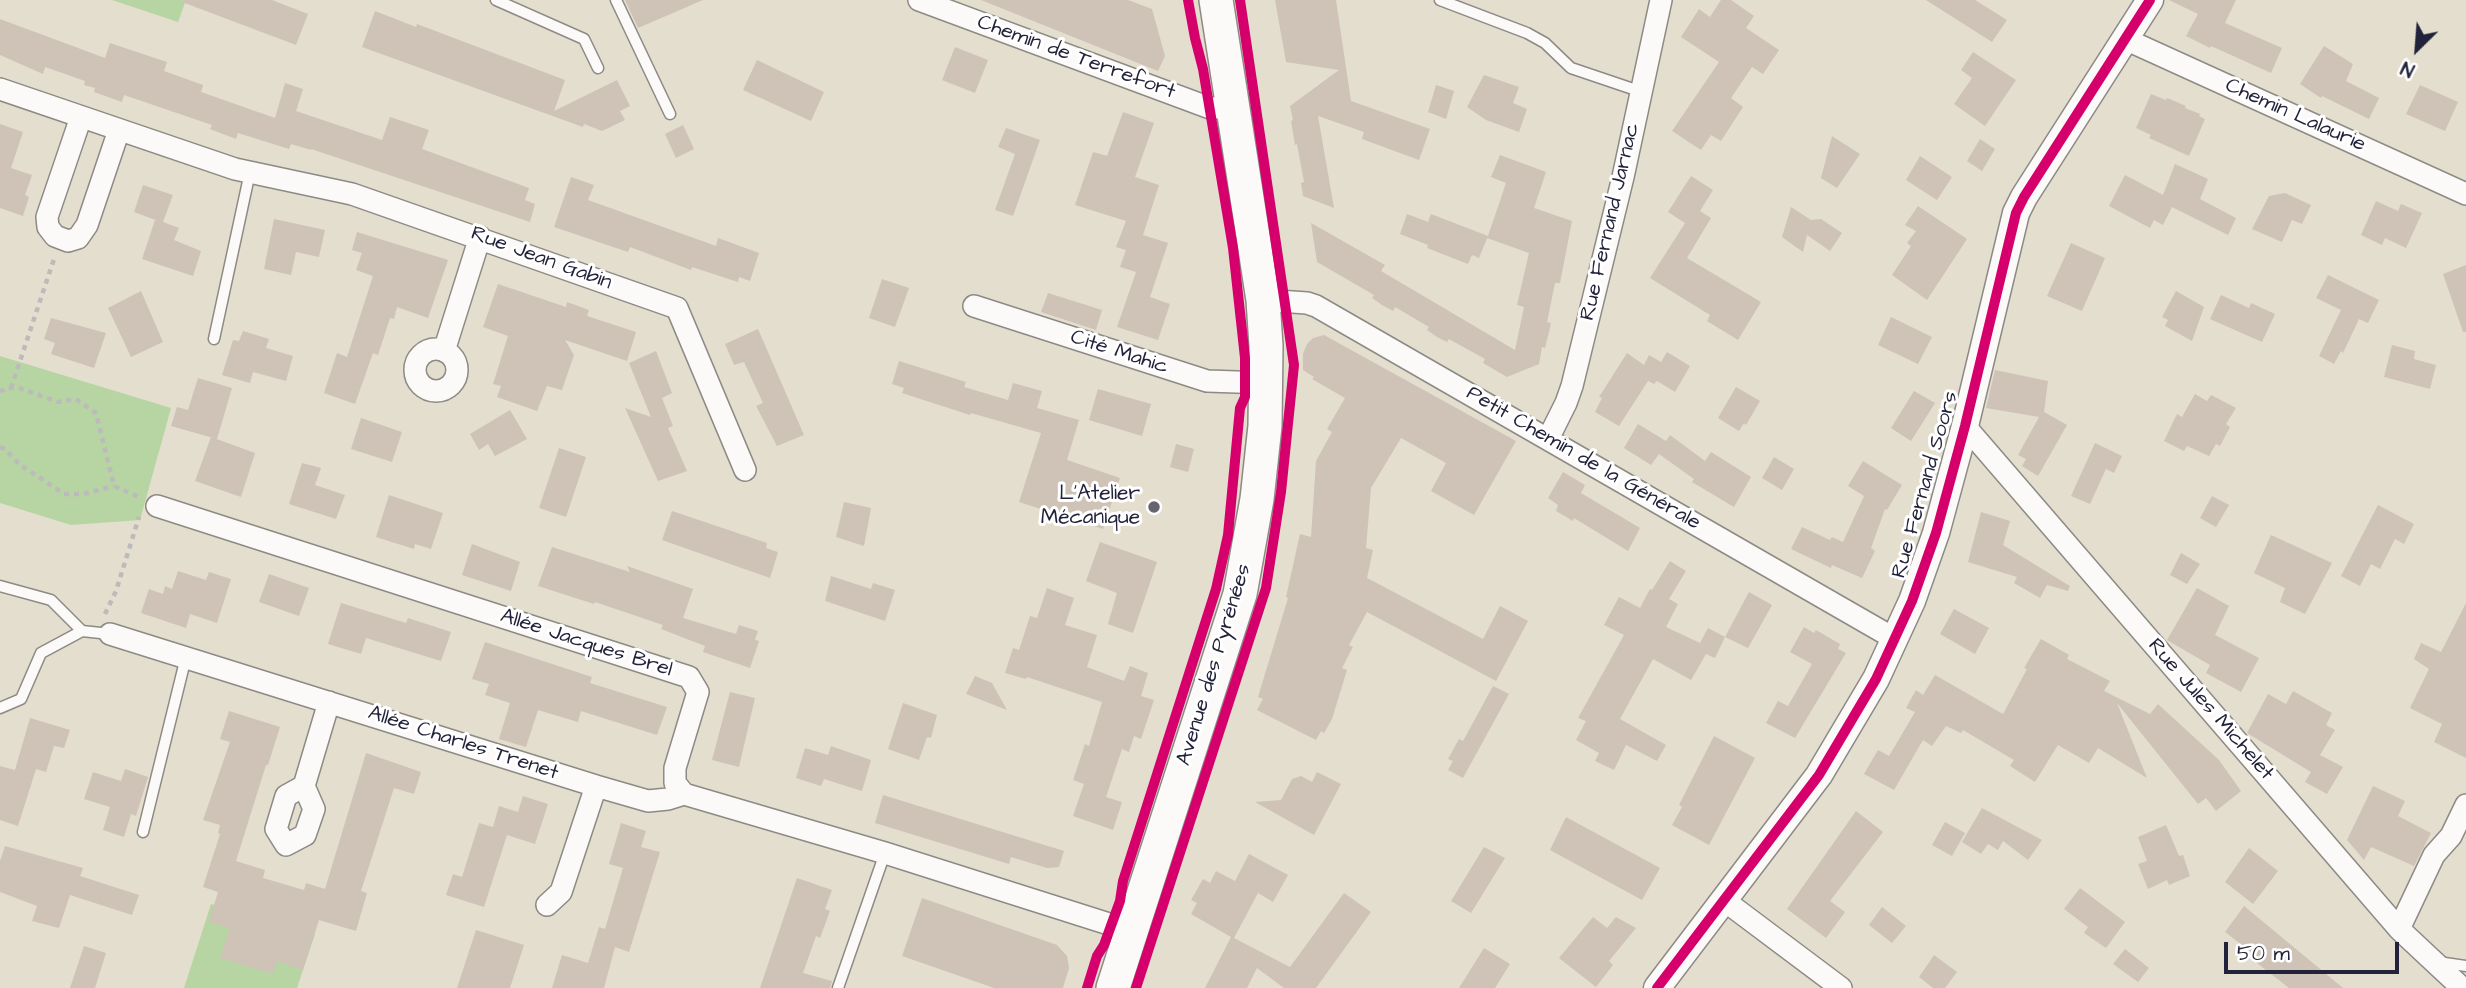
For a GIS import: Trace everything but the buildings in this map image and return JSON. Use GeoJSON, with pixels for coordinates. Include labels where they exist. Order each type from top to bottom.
{"type":"FeatureCollection","features":[{"type":"Feature","properties":{"kind":"main road","name":"Avenue des Pyrénées"},"geometry":{"type":"LineString","coordinates":[[1113,988],[1240,594],[1257,499],[1265,426],[1264,300],[1216,0]]}},
{"type":"Feature","properties":{"kind":"street","name":"Chemin de Terrefort"},"geometry":{"type":"LineString","coordinates":[[919,0],[1210,108],[1234,108]]}},
{"type":"Feature","properties":{"kind":"street","name":"Rue Fernand Jarnac"},"geometry":{"type":"LineString","coordinates":[[1548,439],[1572,386],[1642,92],[1661,0]]}},
{"type":"Feature","properties":{"kind":"street","name":"Rue Fernand Soors"},"geometry":{"type":"LineString","coordinates":[[1657,988],[1832,756],[1876,679],[1912,601],[1936,533],[1965,426],[2016,214],[2024,197],[2150,0]]}},
{"type":"Feature","properties":{"kind":"street","name":"Chemin Lalaurie"},"geometry":{"type":"LineString","coordinates":[[2125,39],[2466,194]]}},
{"type":"Feature","properties":{"kind":"street","name":"Rue Jean Gabin"},"geometry":{"type":"LineString","coordinates":[[0,89],[243,170],[352,194],[677,308],[744,470]]}},
{"type":"Feature","properties":{"kind":"street"},"geometry":{"type":"LineString","coordinates":[[81,117],[47,217],[48,227],[61,239],[68,241],[78,238],[87,225],[119,130]]}},
{"type":"Feature","properties":{"kind":"street"},"geometry":{"type":"LineString","coordinates":[[444,351],[480,237]]}},
{"type":"Feature","properties":{"kind":"street","name":"Petit Chemin de la Générale"},"geometry":{"type":"LineString","coordinates":[[1264,300],[1316,306],[1895,639]]}},
{"type":"Feature","properties":{"kind":"street","name":"Cité Mahic"},"geometry":{"type":"LineString","coordinates":[[974,306],[1207,381],[1266,383]]}},
{"type":"Feature","properties":{"kind":"street","name":"Rue Jules Michelet"},"geometry":{"type":"LineString","coordinates":[[1965,426],[2399,929],[2462,988]]}},
{"type":"Feature","properties":{"kind":"street","name":"Allée Jacques Brel"},"geometry":{"type":"LineString","coordinates":[[148,509],[689,677],[698,692],[676,768],[675,783],[684,794]]}},
{"type":"Feature","properties":{"kind":"street","name":"Allée Charles Trenet"},"geometry":{"type":"LineString","coordinates":[[105,633],[648,801],[684,794]]}},
{"type":"Feature","properties":{"kind":"street"},"geometry":{"type":"LineString","coordinates":[[304,786],[329,702]]}},
{"type":"Feature","properties":{"kind":"street"},"geometry":{"type":"LineString","coordinates":[[547,905],[561,892],[596,786]]}},
{"type":"Feature","properties":{"kind":"street"},"geometry":{"type":"LineString","coordinates":[[684,794],[886,853],[1131,931]]}},
{"type":"Feature","properties":{"kind":"street"},"geometry":{"type":"LineString","coordinates":[[2399,929],[2434,855],[2451,836],[2466,805]]}},
{"type":"Feature","properties":{"kind":"street"},"geometry":{"type":"LineString","coordinates":[[1725,901],[1841,988]]}},
{"type":"Feature","properties":{"kind":"lane"},"geometry":{"type":"LineString","coordinates":[[496,0],[584,39],[598,68]]}},
{"type":"Feature","properties":{"kind":"lane"},"geometry":{"type":"LineString","coordinates":[[615,0],[670,114]]}},
{"type":"Feature","properties":{"kind":"lane"},"geometry":{"type":"LineString","coordinates":[[1440,0],[1527,33],[1545,43],[1571,68],[1642,92]]}},
{"type":"Feature","properties":{"kind":"lane"},"geometry":{"type":"LineString","coordinates":[[214,340],[243,170]]}},
{"type":"Feature","properties":{"kind":"lane"},"geometry":{"type":"LineString","coordinates":[[0,586],[51,600],[82,631]]}},
{"type":"Feature","properties":{"kind":"lane"},"geometry":{"type":"LineString","coordinates":[[0,708],[21,699],[41,653],[82,631],[105,633]]}},
{"type":"Feature","properties":{"kind":"lane"},"geometry":{"type":"LineString","coordinates":[[143,832],[186,657]]}},
{"type":"Feature","properties":{"kind":"lane"},"geometry":{"type":"LineString","coordinates":[[838,988],[886,853]]}},
{"type":"Feature","properties":{"kind":"lane"},"geometry":{"type":"LineString","coordinates":[[2432,962],[2466,966]]}},
{"type":"Feature","properties":{"kind":"path"},"geometry":{"type":"LineString","coordinates":[[11,388],[61,239]]}},
{"type":"Feature","properties":{"kind":"path"},"geometry":{"type":"LineString","coordinates":[[0,392],[19,388],[58,402],[76,399],[96,413],[114,486],[148,509],[106,613],[105,633]]}},
{"type":"Feature","properties":{"kind":"path"},"geometry":{"type":"LineString","coordinates":[[0,447],[19,464],[64,494],[83,494],[114,486]]}},
{"type":"Feature","properties":{"kind":"green space"},"geometry":{"type":"Polygon","coordinates":[[[112,0],[186,0],[178,22],[112,0]]]}},
{"type":"Feature","properties":{"kind":"green space"},"geometry":{"type":"Polygon","coordinates":[[[0,356],[171,408],[140,520],[71,525],[0,503],[0,356]]]}},
{"type":"Feature","properties":{"kind":"green space"},"geometry":{"type":"Polygon","coordinates":[[[211,904],[315,934],[297,988],[184,988],[211,904]]]}},
{"type":"Feature","properties":{"kind":"cycle path"},"geometry":{"type":"LineString","coordinates":[[1087,988],[1120,901],[1123,881],[1216,589],[1228,535],[1240,408],[1245,397],[1245,358],[1233,248],[1203,69],[1188,0]]}},
{"type":"Feature","properties":{"kind":"cycle path"},"geometry":{"type":"LineString","coordinates":[[1136,988],[1266,588],[1281,492],[1294,365],[1240,0]]}},
{"type":"Feature","properties":{"kind":"cycle path"},"geometry":{"type":"LineString","coordinates":[[1657,988],[1819,775],[1876,679],[1912,601],[1936,533],[1965,426],[2016,213],[2150,0]]}},
{"type":"Feature","properties":{"kind":"place","name":"L'Atelier Mécanique"},"geometry":{"type":"Point","coordinates":[1154,507]}}]}
